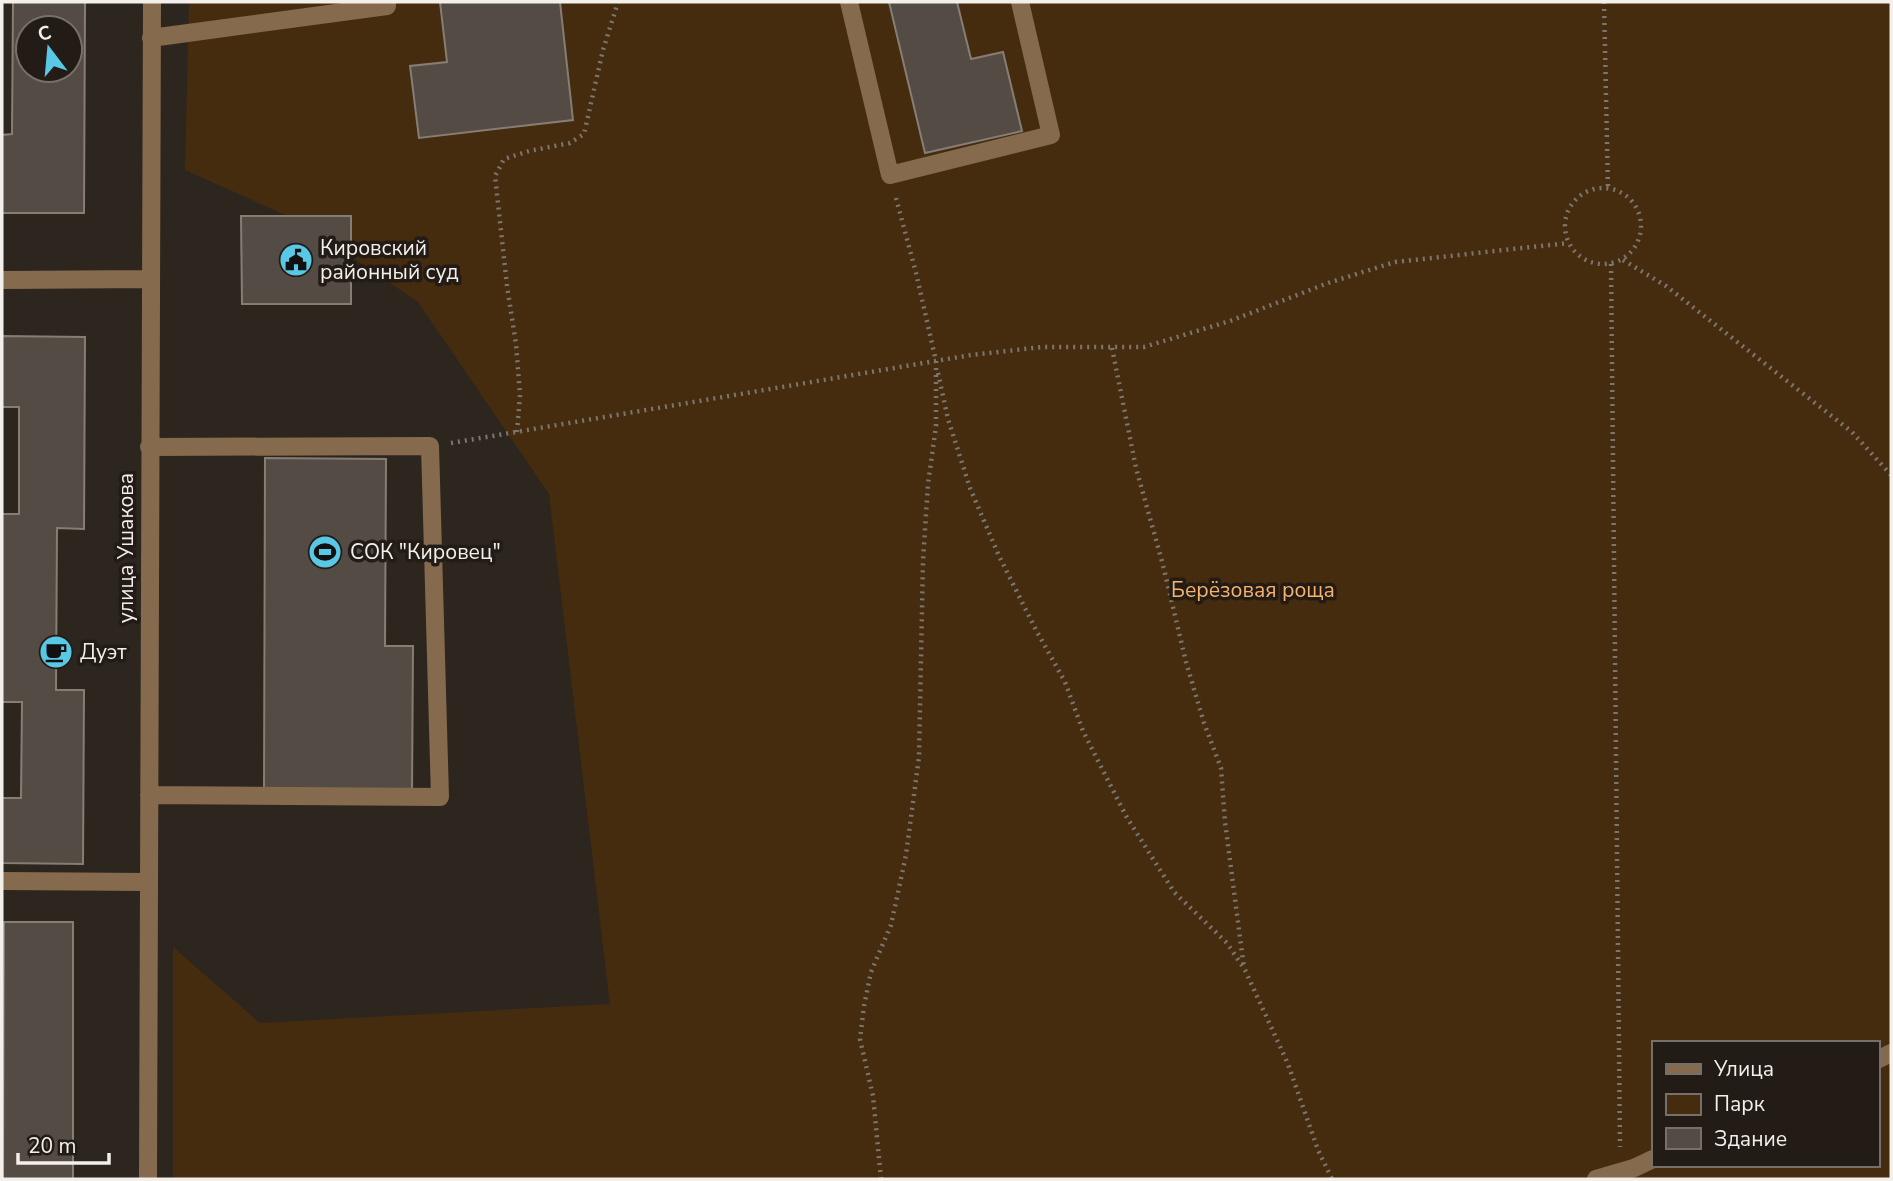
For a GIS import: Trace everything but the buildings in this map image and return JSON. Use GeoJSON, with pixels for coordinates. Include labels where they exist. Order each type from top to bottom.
{"type":"FeatureCollection","features":[{"type":"Feature","properties":{"kind":"street","name":"улица Ушакова"},"geometry":{"type":"LineString","coordinates":[[148,1179],[152,2]]}},
{"type":"Feature","properties":{"kind":"street"},"geometry":{"type":"LineString","coordinates":[[151,38],[387,6],[387,2]]}},
{"type":"Feature","properties":{"kind":"street"},"geometry":{"type":"LineString","coordinates":[[849,2],[890,175],[1051,135],[1020,2]]}},
{"type":"Feature","properties":{"kind":"street"},"geometry":{"type":"LineString","coordinates":[[2,280],[150,279]]}},
{"type":"Feature","properties":{"kind":"street"},"geometry":{"type":"LineString","coordinates":[[149,447],[430,446],[440,797],[149,795]]}},
{"type":"Feature","properties":{"kind":"street"},"geometry":{"type":"LineString","coordinates":[[2,881],[149,882]]}},
{"type":"Feature","properties":{"kind":"street"},"geometry":{"type":"LineString","coordinates":[[1596,1179],[1652,1159]]}},
{"type":"Feature","properties":{"kind":"path"},"geometry":{"type":"LineString","coordinates":[[517,432],[520,395],[517,357],[495,176],[504,159],[570,143],[584,134],[603,50],[618,2]]}},
{"type":"Feature","properties":{"kind":"path"},"geometry":{"type":"LineString","coordinates":[[1604,2],[1608,188]]}},
{"type":"Feature","properties":{"kind":"path"},"geometry":{"type":"LineString","coordinates":[[890,175],[916,273],[948,419],[975,499],[999,556],[1065,682],[1083,731],[1126,816],[1174,892],[1227,943],[1245,970],[1288,1064],[1318,1150],[1332,1179]]}},
{"type":"Feature","properties":{"kind":"path"},"geometry":{"type":"LineString","coordinates":[[1608,188],[1619,191],[1636,207],[1641,229],[1633,251],[1623,260],[1598,265],[1575,253],[1568,243],[1565,221],[1568,210],[1585,193],[1608,188]]}},
{"type":"Feature","properties":{"kind":"path"},"geometry":{"type":"LineString","coordinates":[[430,446],[936,361],[1042,347],[1144,347],[1230,321],[1328,282],[1395,262],[1568,243]]}},
{"type":"Feature","properties":{"kind":"path"},"geometry":{"type":"LineString","coordinates":[[1623,260],[1666,286],[1852,432],[1891,475]]}},
{"type":"Feature","properties":{"kind":"path"},"geometry":{"type":"LineString","coordinates":[[1611,264],[1620,1172]]}},
{"type":"Feature","properties":{"kind":"path"},"geometry":{"type":"LineString","coordinates":[[1112,348],[1136,468],[1163,565],[1185,662],[1221,768],[1245,970]]}},
{"type":"Feature","properties":{"kind":"path"},"geometry":{"type":"LineString","coordinates":[[881,1179],[873,1096],[860,1039],[871,972],[891,925],[899,890],[919,757],[923,561],[928,484],[936,426],[936,361]]}},
{"type":"Feature","properties":{"kind":"green space","name":"Берёзовая роща"},"geometry":{"type":"Polygon","coordinates":[[[189,2],[1891,2],[1891,1179],[173,1179],[173,947],[260,1023],[610,1004],[549,494],[418,302],[301,222],[185,170],[189,2]]]}},
{"type":"Feature","properties":{"kind":"place","name":"Кировский районный суд"},"geometry":{"type":"Point","coordinates":[296,260]}},
{"type":"Feature","properties":{"kind":"place","name":"СОК \"Кировец\""},"geometry":{"type":"Point","coordinates":[325,552]}},
{"type":"Feature","properties":{"kind":"place","name":"Дуэт"},"geometry":{"type":"Point","coordinates":[56,652]}}]}
